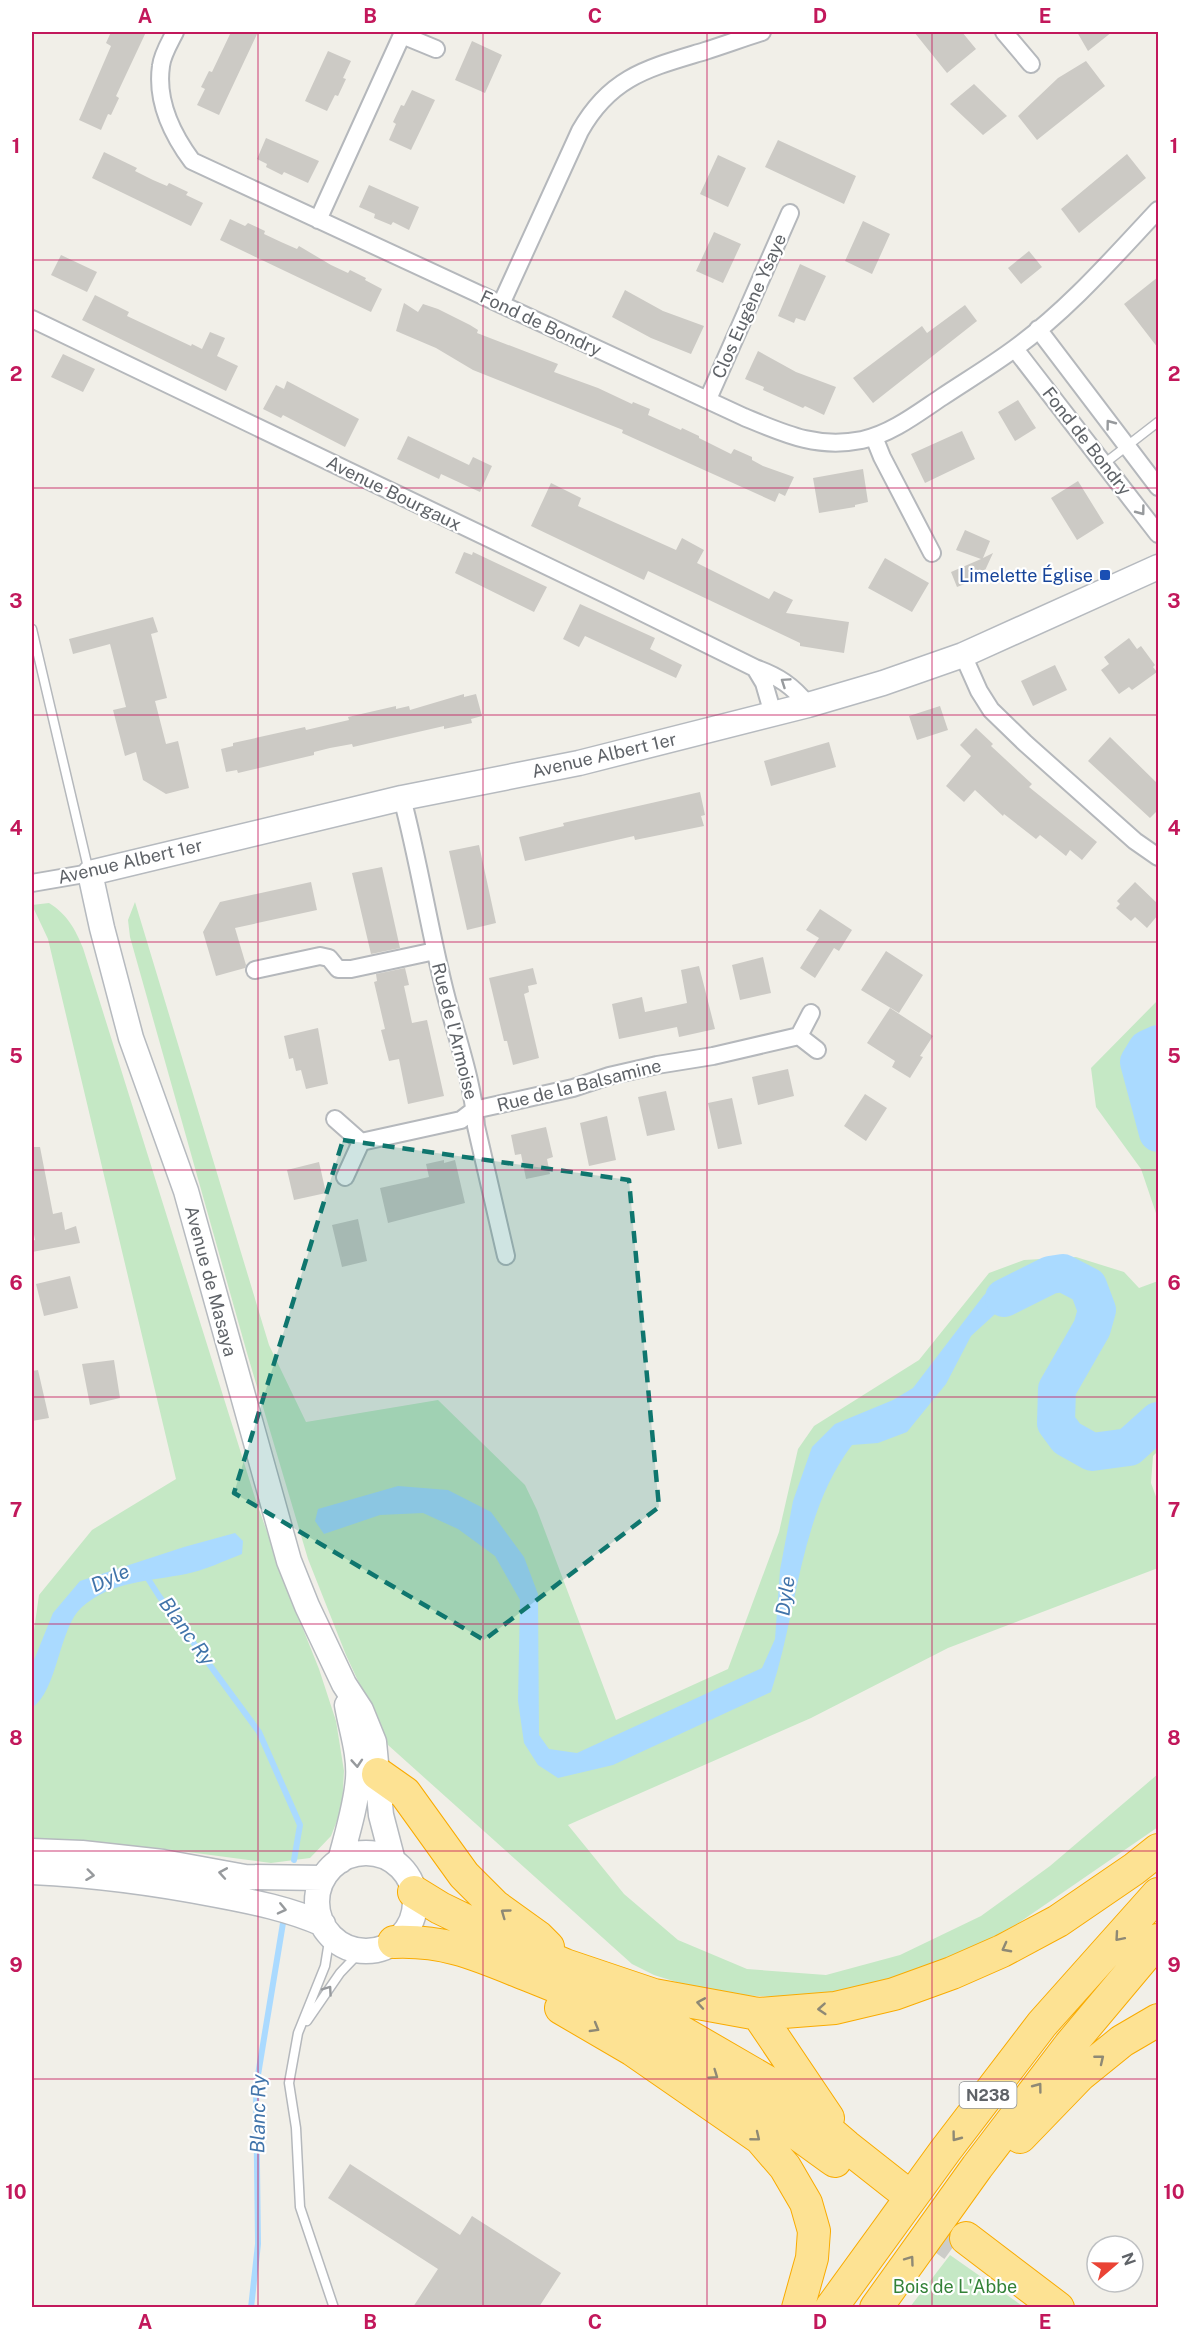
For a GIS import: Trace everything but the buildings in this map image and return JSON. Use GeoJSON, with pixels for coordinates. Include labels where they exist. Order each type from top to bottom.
{"type":"FeatureCollection","features":[{"type":"Feature","properties":{"kind":"highway"},"geometry":{"type":"LineString","coordinates":[[378,1774],[405,1793],[464,1875],[495,1906],[538,1936],[565,1965],[778,2088],[846,2146],[893,2193],[685,2055],[637,2026],[570,1992],[464,1949],[421,1941],[394,1942]]}},
{"type":"Feature","properties":{"kind":"highway"},"geometry":{"type":"LineString","coordinates":[[414,1892],[440,1908],[506,1940],[565,1965],[654,1995],[758,2014],[835,2008],[894,1994],[952,1973],[1002,1951],[1058,1921],[1158,1850]]}},
{"type":"Feature","properties":{"kind":"highway","name":"N238"},"geometry":{"type":"LineString","coordinates":[[831,2307],[945,2151],[1042,2024],[1158,1894]]}},
{"type":"Feature","properties":{"kind":"highway","name":"N238"},"geometry":{"type":"LineString","coordinates":[[876,2307],[977,2167],[1070,2044],[1158,1940]]}},
{"type":"Feature","properties":{"kind":"highway"},"geometry":{"type":"LineString","coordinates":[[515,1970],[535,1993],[633,2050],[760,2138],[785,2167],[806,2203],[814,2231],[812,2258],[798,2307]]}},
{"type":"Feature","properties":{"kind":"highway"},"geometry":{"type":"LineString","coordinates":[[758,2014],[846,2146]]}},
{"type":"Feature","properties":{"kind":"highway"},"geometry":{"type":"LineString","coordinates":[[977,2167],[1025,2133],[1080,2075],[1114,2048],[1158,2020]]}},
{"type":"Feature","properties":{"kind":"highway"},"geometry":{"type":"LineString","coordinates":[[1037,2307],[962,2243],[1058,2307]]}},
{"type":"Feature","properties":{"kind":"main road","name":"Avenue Albert 1er"},"geometry":{"type":"LineString","coordinates":[[90,873],[402,798],[579,763],[808,705],[883,683],[963,655],[1157,571]]}},
{"type":"Feature","properties":{"kind":"main road","name":"Avenue de Masaya"},"geometry":{"type":"LineString","coordinates":[[90,873],[131,1038],[186,1191],[290,1561],[307,1606],[344,1684],[361,1710],[374,1742],[381,1815],[393,1861]]}},
{"type":"Feature","properties":{"kind":"main road","name":"Avenue de Masaya"},"geometry":{"type":"LineString","coordinates":[[340,1861],[358,1777],[356,1746],[344,1684]]}},
{"type":"Feature","properties":{"kind":"main road"},"geometry":{"type":"LineString","coordinates":[[32,1851],[82,1853],[163,1862],[245,1877],[323,1878]]}},
{"type":"Feature","properties":{"kind":"main road"},"geometry":{"type":"LineString","coordinates":[[32,1872],[79,1874],[163,1884],[297,1913],[326,1930],[344,1946],[361,1951],[378,1949],[394,1942],[407,1929],[414,1911],[414,1892],[407,1874],[393,1861],[380,1855],[366,1853],[352,1855],[340,1861],[323,1878],[318,1893],[318,1909],[326,1930]]}},
{"type":"Feature","properties":{"kind":"street","name":"Fond de Bondry"},"geometry":{"type":"LineString","coordinates":[[175,32],[160,64],[160,82],[167,118],[192,161],[448,280],[502,302],[536,321],[708,399],[791,436],[817,442],[874,437],[906,421],[1015,349],[1084,287],[1158,210]]}},
{"type":"Feature","properties":{"kind":"street"},"geometry":{"type":"LineString","coordinates":[[502,302],[580,131],[604,97],[620,84],[649,67],[762,32]]}},
{"type":"Feature","properties":{"kind":"street"},"geometry":{"type":"LineString","coordinates":[[1004,32],[1031,64]]}},
{"type":"Feature","properties":{"kind":"street"},"geometry":{"type":"LineString","coordinates":[[318,220],[399,33],[436,49]]}},
{"type":"Feature","properties":{"kind":"street","name":"Clos Eugène Ysaye"},"geometry":{"type":"LineString","coordinates":[[708,399],[790,213]]}},
{"type":"Feature","properties":{"kind":"street","name":"Avenue Bourgaux"},"geometry":{"type":"LineString","coordinates":[[32,319],[755,668],[773,674],[788,683],[808,705]]}},
{"type":"Feature","properties":{"kind":"street","name":"Fond de Bondry"},"geometry":{"type":"LineString","coordinates":[[1038,329],[1158,487]]}},
{"type":"Feature","properties":{"kind":"street","name":"Fond de Bondry"},"geometry":{"type":"LineString","coordinates":[[1015,349],[1158,534]]}},
{"type":"Feature","properties":{"kind":"street"},"geometry":{"type":"LineString","coordinates":[[874,437],[932,553]]}},
{"type":"Feature","properties":{"kind":"street"},"geometry":{"type":"LineString","coordinates":[[963,655],[979,691],[991,710],[1135,841],[1158,857]]}},
{"type":"Feature","properties":{"kind":"street"},"geometry":{"type":"LineString","coordinates":[[755,668],[764,683],[773,714]]}},
{"type":"Feature","properties":{"kind":"street","name":"Rue de l'Armoise"},"geometry":{"type":"LineString","coordinates":[[402,798],[506,1256]]}},
{"type":"Feature","properties":{"kind":"street","name":"Avenue Albert 1er"},"geometry":{"type":"LineString","coordinates":[[32,883],[90,873]]}},
{"type":"Feature","properties":{"kind":"street","name":"Rue de l'Armoise"},"geometry":{"type":"LineString","coordinates":[[255,970],[320,956],[329,958],[338,969],[351,969],[435,951]]}},
{"type":"Feature","properties":{"kind":"street"},"geometry":{"type":"LineString","coordinates":[[811,1013],[799,1036],[817,1050]]}},
{"type":"Feature","properties":{"kind":"street","name":"Rue de la Balsamine"},"geometry":{"type":"LineString","coordinates":[[361,1142],[461,1120],[474,1110],[573,1088],[619,1074],[713,1056],[799,1036]]}},
{"type":"Feature","properties":{"kind":"street"},"geometry":{"type":"LineString","coordinates":[[335,1119],[361,1142],[345,1177]]}},
{"type":"Feature","properties":{"kind":"lane"},"geometry":{"type":"LineString","coordinates":[[1105,463],[1158,422]]}},
{"type":"Feature","properties":{"kind":"lane"},"geometry":{"type":"LineString","coordinates":[[32,629],[90,873]]}},
{"type":"Feature","properties":{"kind":"lane"},"geometry":{"type":"LineString","coordinates":[[326,1930],[325,1966],[298,2033],[289,2083],[296,2128],[300,2207],[334,2307]]}},
{"type":"Feature","properties":{"kind":"lane"},"geometry":{"type":"LineString","coordinates":[[298,2033],[340,1973],[361,1951]]}},
{"type":"Feature","properties":{"kind":"highlighted area"},"geometry":{"type":"Polygon","coordinates":[[[343,1140],[629,1180],[659,1507],[484,1640],[234,1493],[343,1140]]]}},
{"type":"Feature","properties":{"kind":"green space"},"geometry":{"type":"Polygon","coordinates":[[[135,902],[269,1345],[306,1422],[438,1400],[525,1485],[537,1510],[616,1720],[728,1669],[779,1532],[798,1449],[814,1426],[919,1360],[989,1273],[1024,1260],[1076,1257],[1124,1272],[1139,1288],[1158,1281],[1158,1451],[1153,1456],[1151,1483],[1158,1502],[1158,1568],[948,1648],[811,1718],[568,1825],[624,1894],[678,1940],[747,1969],[826,1975],[900,1955],[981,1916],[1050,1866],[1158,1774],[1158,1827],[1017,1924],[959,1955],[907,1976],[820,1997],[735,1995],[699,1989],[654,1975],[632,1964],[388,1745],[346,1655],[308,1559],[247,1353],[130,937],[128,920],[135,902]]]}},
{"type":"Feature","properties":{"kind":"green space"},"geometry":{"type":"Polygon","coordinates":[[[49,903],[70,923],[83,948],[256,1501],[336,1721],[344,1771],[342,1808],[331,1836],[310,1858],[271,1863],[158,1848],[32,1842],[32,1644],[39,1595],[92,1530],[176,1479],[48,939],[32,905],[49,903]]]}},
{"type":"Feature","properties":{"kind":"green space"},"geometry":{"type":"Polygon","coordinates":[[[1158,1000],[1158,1219],[1141,1169],[1096,1107],[1091,1068],[1158,1000]]]}},
{"type":"Feature","properties":{"kind":"green space","name":"Bois de L'Abbe"},"geometry":{"type":"Polygon","coordinates":[[[950,2255],[1024,2307],[910,2307],[950,2255]]]}},
{"type":"Feature","properties":{"kind":"water"},"geometry":{"type":"Polygon","coordinates":[[[1044,1267],[1050,1275],[1048,1285],[1005,1305],[971,1336],[946,1384],[907,1432],[878,1443],[852,1445],[834,1472],[810,1533],[771,1692],[613,1765],[558,1778],[538,1765],[524,1743],[518,1701],[520,1600],[495,1556],[458,1529],[423,1513],[380,1515],[324,1534],[315,1521],[318,1509],[398,1486],[448,1490],[491,1512],[524,1557],[538,1594],[539,1735],[549,1749],[577,1753],[762,1668],[775,1639],[780,1570],[793,1501],[812,1447],[835,1424],[893,1400],[913,1388],[984,1295],[1012,1273],[1044,1267]]]}},
{"type":"Feature","properties":{"kind":"water","name":"Dyle"},"geometry":{"type":"Polygon","coordinates":[[[235,1533],[243,1541],[242,1554],[193,1572],[118,1587],[93,1598],[82,1607],[74,1616],[68,1629],[48,1687],[32,1708],[32,1665],[53,1613],[80,1581],[235,1533]]]}},
{"type":"Feature","properties":{"kind":"waterway","name":"Dyle"},"geometry":{"type":"LineString","coordinates":[[1158,1044],[1147,1049],[1139,1062],[1158,1133]]}},
{"type":"Feature","properties":{"kind":"waterway","name":"Dyle"},"geometry":{"type":"LineString","coordinates":[[1004,1298],[1050,1275],[1063,1273],[1088,1286],[1097,1310],[1092,1328],[1057,1389],[1056,1423],[1067,1438],[1092,1452],[1129,1447],[1158,1421]]}},
{"type":"Feature","properties":{"kind":"waterway","name":"Blanc Ry"},"geometry":{"type":"LineString","coordinates":[[145,1574],[259,1732],[300,1825],[294,1860]]}},
{"type":"Feature","properties":{"kind":"waterway","name":"Blanc Ry"},"geometry":{"type":"LineString","coordinates":[[251,2308],[258,2244],[256,2087],[283,1923]]}},
{"type":"Feature","properties":{"kind":"tunnel"},"geometry":{"type":"LineString","coordinates":[[889,2199],[958,2249]]}},
{"type":"Feature","properties":{"kind":"place","name":"Limelette Église"},"geometry":{"type":"Point","coordinates":[1105,575]}}]}
